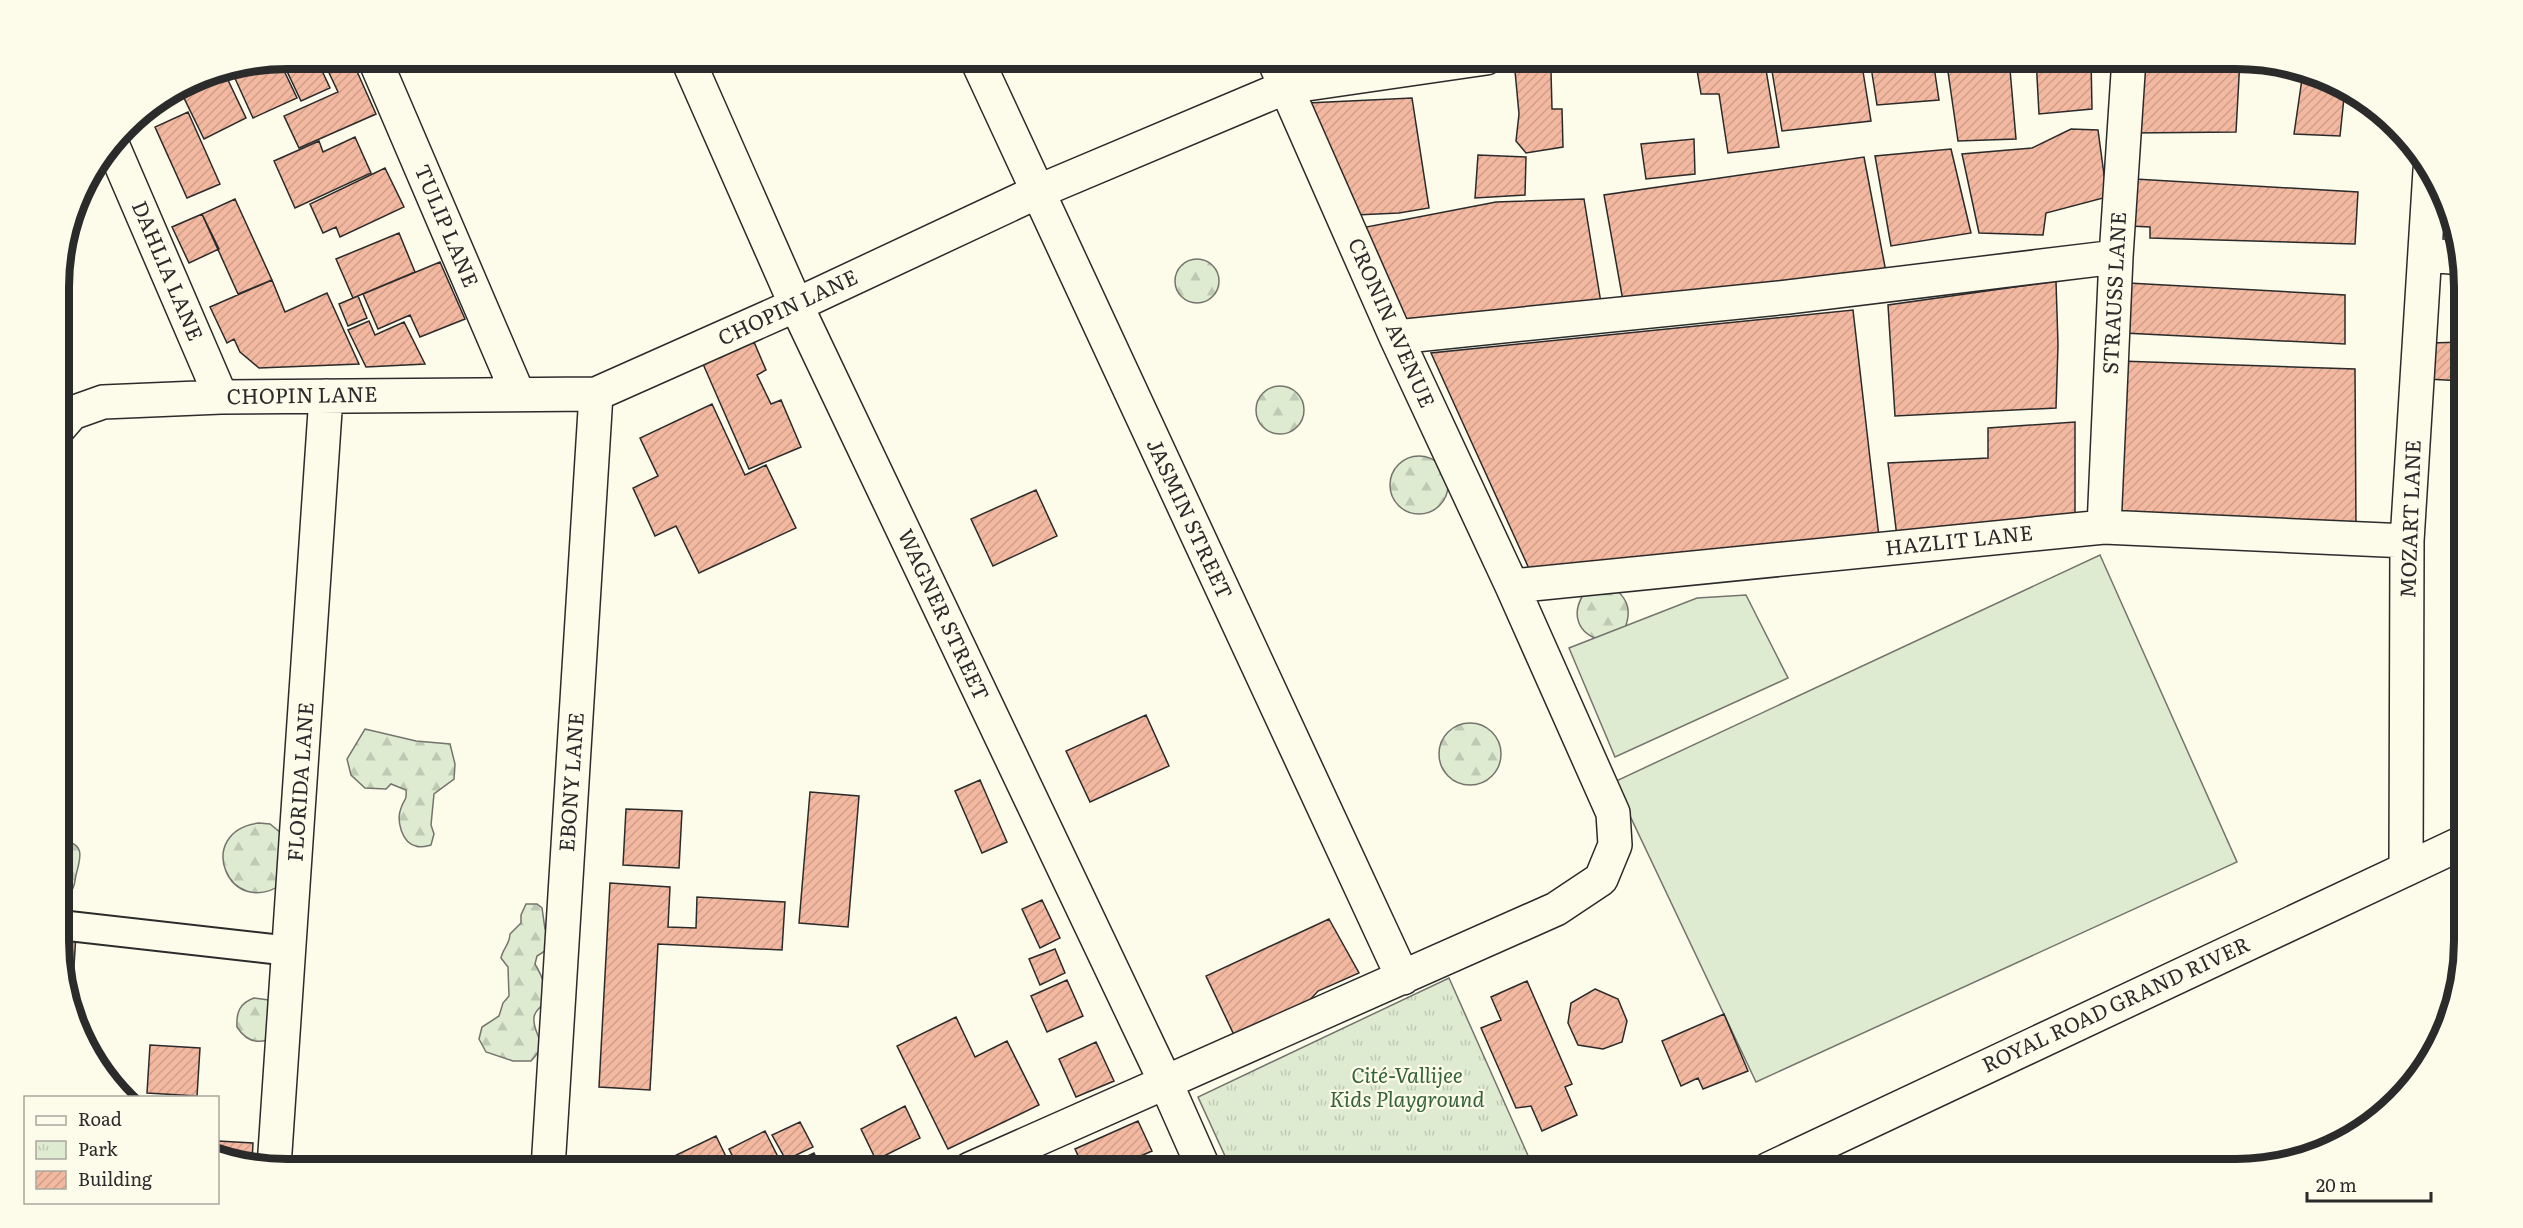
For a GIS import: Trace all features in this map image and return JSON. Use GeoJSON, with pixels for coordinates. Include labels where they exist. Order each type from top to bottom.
{"type":"FeatureCollection","features":[{"type":"Feature","properties":{"kind":"street","name":"TULIP LANE"},"geometry":{"type":"LineString","coordinates":[[379,69],[518,394]]}},
{"type":"Feature","properties":{"kind":"street","name":"WAGNER STREET"},"geometry":{"type":"LineString","coordinates":[[692,69],[796,305],[1200,1159]]}},
{"type":"Feature","properties":{"kind":"street","name":"JASMIN STREET"},"geometry":{"type":"LineString","coordinates":[[981,69],[1036,192],[1403,978]]}},
{"type":"Feature","properties":{"kind":"street","name":"CHOPIN LANE"},"geometry":{"type":"LineString","coordinates":[[69,417],[72,413],[103,402],[221,397],[596,394],[796,305],[1036,192],[1280,73],[1335,69]]}},
{"type":"Feature","properties":{"kind":"street","name":"STRAUSS LANE"},"geometry":{"type":"LineString","coordinates":[[2104,527],[2116,257],[2128,69]]}},
{"type":"Feature","properties":{"kind":"street","name":"CRONIN AVENUE"},"geometry":{"type":"LineString","coordinates":[[992,1159],[1556,909],[1601,879],[1615,845],[1613,813],[1512,586],[1396,337],[1280,73]]}},
{"type":"Feature","properties":{"kind":"street","name":"DAHLIA LANE"},"geometry":{"type":"LineString","coordinates":[[116,152],[221,397]]}},
{"type":"Feature","properties":{"kind":"street","name":"MOZART LANE"},"geometry":{"type":"LineString","coordinates":[[2406,869],[2407,542],[2429,186]]}},
{"type":"Feature","properties":{"kind":"street"},"geometry":{"type":"LineString","coordinates":[[2426,255],[2452,257]]}},
{"type":"Feature","properties":{"kind":"street"},"geometry":{"type":"LineString","coordinates":[[1396,337],[1788,297],[2116,257]]}},
{"type":"Feature","properties":{"kind":"street","name":"EBONY LANE"},"geometry":{"type":"LineString","coordinates":[[549,1159],[596,394]]}},
{"type":"Feature","properties":{"kind":"street","name":"FLORIDA LANE"},"geometry":{"type":"LineString","coordinates":[[275,1159],[326,396]]}},
{"type":"Feature","properties":{"kind":"street","name":"HAZLIT LANE"},"geometry":{"type":"LineString","coordinates":[[1512,586],[2104,527],[2407,542]]}},
{"type":"Feature","properties":{"kind":"street","name":"ROYAL ROAD GRAND RIVER"},"geometry":{"type":"LineString","coordinates":[[1790,1159],[2454,847]]}},
{"type":"Feature","properties":{"kind":"street"},"geometry":{"type":"LineString","coordinates":[[69,926],[290,951]]}},
{"type":"Feature","properties":{"kind":"green space"},"geometry":{"type":"Polygon","coordinates":[[[1197,259],[1206,260],[1213,265],[1218,272],[1218,290],[1213,297],[1206,302],[1197,303],[1188,302],[1181,297],[1176,290],[1175,281],[1176,272],[1181,265],[1188,260],[1197,259]]]}},
{"type":"Feature","properties":{"kind":"green space"},"geometry":{"type":"Polygon","coordinates":[[[1275,386],[1285,386],[1297,393],[1304,405],[1304,415],[1297,427],[1285,434],[1275,434],[1260,423],[1256,415],[1256,405],[1267,390],[1275,386]]]}},
{"type":"Feature","properties":{"kind":"green space"},"geometry":{"type":"Polygon","coordinates":[[[1419,456],[1435,461],[1443,469],[1448,485],[1443,501],[1435,509],[1419,514],[1403,509],[1395,501],[1390,485],[1395,469],[1403,461],[1419,456]]]}},
{"type":"Feature","properties":{"kind":"green space"},"geometry":{"type":"Polygon","coordinates":[[[2100,555],[2237,862],[1756,1082],[1614,782],[2100,555]]]}},
{"type":"Feature","properties":{"kind":"green space"},"geometry":{"type":"Polygon","coordinates":[[[1615,589],[1623,597],[1628,607],[1625,628],[1601,640],[1587,633],[1579,623],[1577,616],[1579,602],[1583,595],[1615,589]]]}},
{"type":"Feature","properties":{"kind":"green space"},"geometry":{"type":"Polygon","coordinates":[[[1746,595],[1788,678],[1615,757],[1569,648],[1697,598],[1746,595]]]}},
{"type":"Feature","properties":{"kind":"green space"},"geometry":{"type":"Polygon","coordinates":[[[1470,723],[1487,728],[1492,732],[1496,737],[1501,754],[1496,771],[1492,776],[1487,780],[1470,785],[1453,780],[1448,776],[1444,771],[1439,754],[1444,737],[1448,732],[1453,728],[1470,723]]]}},
{"type":"Feature","properties":{"kind":"green space"},"geometry":{"type":"Polygon","coordinates":[[[365,729],[416,741],[450,744],[455,764],[454,779],[434,794],[431,825],[434,834],[431,845],[418,847],[411,844],[401,831],[399,819],[406,798],[406,790],[391,784],[386,789],[365,788],[351,775],[347,759],[365,729]]]}},
{"type":"Feature","properties":{"kind":"green space"},"geometry":{"type":"Polygon","coordinates":[[[259,823],[270,824],[287,838],[284,883],[264,892],[247,891],[234,883],[226,871],[223,856],[227,841],[239,829],[259,823]]]}},
{"type":"Feature","properties":{"kind":"green space"},"geometry":{"type":"Polygon","coordinates":[[[69,842],[80,852],[72,889],[69,893],[69,842]]]}},
{"type":"Feature","properties":{"kind":"green space"},"geometry":{"type":"Polygon","coordinates":[[[526,904],[537,904],[542,908],[545,929],[548,933],[545,951],[537,956],[535,964],[542,978],[545,994],[542,1005],[534,1017],[540,1048],[531,1061],[513,1061],[486,1052],[479,1039],[482,1027],[499,1016],[503,1003],[509,996],[508,967],[501,958],[510,934],[521,923],[521,915],[526,904]]]}},
{"type":"Feature","properties":{"kind":"green space","name":"Cité-Vallijee Kids Playground"},"geometry":{"type":"Polygon","coordinates":[[[1449,978],[1530,1159],[1226,1159],[1198,1097],[1449,978]]]}},
{"type":"Feature","properties":{"kind":"green space"},"geometry":{"type":"Polygon","coordinates":[[[254,998],[269,1000],[274,1004],[267,1040],[250,1039],[237,1027],[240,1009],[254,998]]]}},
{"type":"Feature","properties":{"kind":"building"},"geometry":{"type":"Polygon","coordinates":[[[283,69],[297,98],[253,118],[234,75],[283,69]]]}},
{"type":"Feature","properties":{"kind":"building"},"geometry":{"type":"Polygon","coordinates":[[[286,69],[321,69],[330,88],[301,101],[286,69]]]}},
{"type":"Feature","properties":{"kind":"building"},"geometry":{"type":"Polygon","coordinates":[[[327,69],[356,69],[376,114],[299,148],[284,116],[338,92],[327,69]]]}},
{"type":"Feature","properties":{"kind":"building"},"geometry":{"type":"Polygon","coordinates":[[[1697,69],[1766,69],[1779,147],[1728,153],[1719,94],[1701,94],[1697,69]]]}},
{"type":"Feature","properties":{"kind":"building"},"geometry":{"type":"Polygon","coordinates":[[[1863,69],[1871,121],[1782,131],[1772,71],[1863,69]]]}},
{"type":"Feature","properties":{"kind":"building"},"geometry":{"type":"Polygon","coordinates":[[[1871,69],[1934,69],[1939,100],[1877,105],[1871,69]]]}},
{"type":"Feature","properties":{"kind":"building"},"geometry":{"type":"Polygon","coordinates":[[[1948,69],[2010,69],[2016,139],[1958,141],[1948,69]]]}},
{"type":"Feature","properties":{"kind":"building"},"geometry":{"type":"Polygon","coordinates":[[[2037,69],[2091,69],[2092,109],[2039,114],[2037,69]]]}},
{"type":"Feature","properties":{"kind":"building"},"geometry":{"type":"Polygon","coordinates":[[[2138,69],[2239,69],[2236,132],[2131,133],[2138,69]]]}},
{"type":"Feature","properties":{"kind":"building"},"geometry":{"type":"Polygon","coordinates":[[[1515,71],[1551,72],[1552,109],[1562,109],[1563,147],[1526,153],[1516,141],[1519,114],[1515,71]]]}},
{"type":"Feature","properties":{"kind":"building"},"geometry":{"type":"Polygon","coordinates":[[[227,78],[246,118],[204,139],[184,98],[227,78]]]}},
{"type":"Feature","properties":{"kind":"building"},"geometry":{"type":"Polygon","coordinates":[[[2302,80],[2344,97],[2340,136],[2294,134],[2302,80]]]}},
{"type":"Feature","properties":{"kind":"building"},"geometry":{"type":"Polygon","coordinates":[[[1412,98],[1429,208],[1399,213],[1356,215],[1308,103],[1412,98]]]}},
{"type":"Feature","properties":{"kind":"building"},"geometry":{"type":"Polygon","coordinates":[[[188,112],[220,184],[187,198],[155,127],[188,112]]]}},
{"type":"Feature","properties":{"kind":"building"},"geometry":{"type":"Polygon","coordinates":[[[2071,129],[2098,130],[2107,197],[2046,213],[2043,235],[1979,233],[1962,154],[2032,148],[2071,129]]]}},
{"type":"Feature","properties":{"kind":"building"},"geometry":{"type":"Polygon","coordinates":[[[355,137],[371,173],[295,208],[274,161],[319,141],[323,152],[355,137]]]}},
{"type":"Feature","properties":{"kind":"building"},"geometry":{"type":"Polygon","coordinates":[[[1694,139],[1695,174],[1646,179],[1641,144],[1694,139]]]}},
{"type":"Feature","properties":{"kind":"building"},"geometry":{"type":"Polygon","coordinates":[[[1951,149],[1971,233],[1891,246],[1875,156],[1951,149]]]}},
{"type":"Feature","properties":{"kind":"building"},"geometry":{"type":"Polygon","coordinates":[[[1478,155],[1526,157],[1525,195],[1475,198],[1478,155]]]}},
{"type":"Feature","properties":{"kind":"building"},"geometry":{"type":"Polygon","coordinates":[[[1864,157],[1886,272],[1623,301],[1604,195],[1864,157]]]}},
{"type":"Feature","properties":{"kind":"building"},"geometry":{"type":"Polygon","coordinates":[[[385,168],[404,207],[340,237],[336,227],[323,233],[310,204],[385,168]]]}},
{"type":"Feature","properties":{"kind":"building"},"geometry":{"type":"Polygon","coordinates":[[[2135,179],[2358,192],[2355,244],[2150,238],[2150,227],[2130,226],[2135,179]]]}},
{"type":"Feature","properties":{"kind":"building"},"geometry":{"type":"Polygon","coordinates":[[[235,199],[272,280],[238,294],[202,214],[235,199]]]}},
{"type":"Feature","properties":{"kind":"building"},"geometry":{"type":"Polygon","coordinates":[[[1584,199],[1601,303],[1398,324],[1356,229],[1496,202],[1584,199]]]}},
{"type":"Feature","properties":{"kind":"building"},"geometry":{"type":"Polygon","coordinates":[[[202,214],[219,249],[189,263],[172,227],[202,214]]]}},
{"type":"Feature","properties":{"kind":"building"},"geometry":{"type":"Polygon","coordinates":[[[399,233],[415,272],[353,298],[336,259],[399,233]]]}},
{"type":"Feature","properties":{"kind":"building"},"geometry":{"type":"Polygon","coordinates":[[[440,262],[465,319],[420,337],[410,315],[378,329],[363,294],[440,262]]]}},
{"type":"Feature","properties":{"kind":"building"},"geometry":{"type":"Polygon","coordinates":[[[272,280],[285,312],[327,293],[359,364],[259,368],[240,352],[234,339],[227,343],[210,307],[272,280]]]}},
{"type":"Feature","properties":{"kind":"building"},"geometry":{"type":"Polygon","coordinates":[[[2056,281],[2058,345],[2056,408],[1895,416],[1888,305],[2056,281]]]}},
{"type":"Feature","properties":{"kind":"building"},"geometry":{"type":"Polygon","coordinates":[[[2128,283],[2345,295],[2345,344],[2124,333],[2128,283]]]}},
{"type":"Feature","properties":{"kind":"building"},"geometry":{"type":"Polygon","coordinates":[[[358,296],[367,318],[348,326],[339,304],[358,296]]]}},
{"type":"Feature","properties":{"kind":"building"},"geometry":{"type":"Polygon","coordinates":[[[1853,310],[1879,537],[1531,573],[1431,353],[1853,310]]]}},
{"type":"Feature","properties":{"kind":"building"},"geometry":{"type":"Polygon","coordinates":[[[369,321],[375,335],[404,322],[425,364],[366,367],[348,330],[369,321]]]}},
{"type":"Feature","properties":{"kind":"building"},"geometry":{"type":"Polygon","coordinates":[[[754,342],[766,370],[757,375],[771,404],[781,400],[801,447],[749,469],[703,364],[754,342]]]}},
{"type":"Feature","properties":{"kind":"building"},"geometry":{"type":"Polygon","coordinates":[[[2454,342],[2454,380],[2427,379],[2430,343],[2454,342]]]}},
{"type":"Feature","properties":{"kind":"building"},"geometry":{"type":"Polygon","coordinates":[[[2120,361],[2355,369],[2356,528],[2113,513],[2120,361]]]}},
{"type":"Feature","properties":{"kind":"building"},"geometry":{"type":"Polygon","coordinates":[[[712,404],[745,475],[766,465],[796,528],[699,573],[676,526],[655,536],[633,488],[658,476],[640,438],[712,404]]]}},
{"type":"Feature","properties":{"kind":"building"},"geometry":{"type":"Polygon","coordinates":[[[2075,422],[2075,518],[1897,537],[1888,463],[1988,458],[1988,428],[2075,422]]]}},
{"type":"Feature","properties":{"kind":"building"},"geometry":{"type":"Polygon","coordinates":[[[1036,490],[1057,536],[993,566],[971,519],[1036,490]]]}},
{"type":"Feature","properties":{"kind":"building"},"geometry":{"type":"Polygon","coordinates":[[[1146,715],[1169,766],[1090,802],[1066,751],[1146,715]]]}},
{"type":"Feature","properties":{"kind":"building"},"geometry":{"type":"Polygon","coordinates":[[[980,780],[1007,842],[982,853],[955,791],[980,780]]]}},
{"type":"Feature","properties":{"kind":"building"},"geometry":{"type":"Polygon","coordinates":[[[810,792],[859,796],[848,927],[799,923],[810,792]]]}},
{"type":"Feature","properties":{"kind":"building"},"geometry":{"type":"Polygon","coordinates":[[[626,809],[682,811],[679,868],[623,865],[626,809]]]}},
{"type":"Feature","properties":{"kind":"building"},"geometry":{"type":"Polygon","coordinates":[[[610,883],[670,887],[668,927],[696,928],[697,897],[785,902],[782,950],[658,944],[650,1090],[599,1087],[610,883]]]}},
{"type":"Feature","properties":{"kind":"building"},"geometry":{"type":"Polygon","coordinates":[[[1042,900],[1060,938],[1040,948],[1022,909],[1042,900]]]}},
{"type":"Feature","properties":{"kind":"building"},"geometry":{"type":"Polygon","coordinates":[[[1329,919],[1359,973],[1318,991],[1308,1002],[1235,1037],[1206,976],[1329,919]]]}},
{"type":"Feature","properties":{"kind":"building"},"geometry":{"type":"Polygon","coordinates":[[[69,934],[76,934],[73,982],[69,955],[69,934]]]}},
{"type":"Feature","properties":{"kind":"building"},"geometry":{"type":"Polygon","coordinates":[[[1055,949],[1065,973],[1040,985],[1029,959],[1055,949]]]}},
{"type":"Feature","properties":{"kind":"building"},"geometry":{"type":"Polygon","coordinates":[[[1067,980],[1083,1016],[1047,1032],[1031,996],[1067,980]]]}},
{"type":"Feature","properties":{"kind":"building"},"geometry":{"type":"Polygon","coordinates":[[[1527,981],[1572,1084],[1565,1087],[1577,1115],[1542,1131],[1531,1106],[1516,1108],[1481,1028],[1501,1020],[1491,997],[1527,981]]]}},
{"type":"Feature","properties":{"kind":"building"},"geometry":{"type":"Polygon","coordinates":[[[1595,989],[1618,999],[1627,1021],[1622,1042],[1603,1049],[1578,1045],[1568,1023],[1571,1003],[1595,989]]]}},
{"type":"Feature","properties":{"kind":"building"},"geometry":{"type":"Polygon","coordinates":[[[1724,1014],[1748,1071],[1703,1089],[1698,1078],[1681,1086],[1662,1041],[1724,1014]]]}},
{"type":"Feature","properties":{"kind":"building"},"geometry":{"type":"Polygon","coordinates":[[[956,1017],[975,1057],[1007,1041],[1039,1105],[948,1149],[897,1046],[956,1017]]]}},
{"type":"Feature","properties":{"kind":"building"},"geometry":{"type":"Polygon","coordinates":[[[1096,1042],[1114,1081],[1076,1097],[1059,1059],[1096,1042]]]}},
{"type":"Feature","properties":{"kind":"building"},"geometry":{"type":"Polygon","coordinates":[[[150,1045],[200,1048],[197,1096],[147,1093],[150,1045]]]}},
{"type":"Feature","properties":{"kind":"building"},"geometry":{"type":"Polygon","coordinates":[[[905,1106],[920,1138],[876,1159],[861,1129],[905,1106]]]}},
{"type":"Feature","properties":{"kind":"building"},"geometry":{"type":"Polygon","coordinates":[[[1138,1121],[1152,1151],[1134,1159],[1080,1159],[1075,1149],[1138,1121]]]}},
{"type":"Feature","properties":{"kind":"building"},"geometry":{"type":"Polygon","coordinates":[[[800,1122],[813,1147],[785,1159],[772,1135],[800,1122]]]}},
{"type":"Feature","properties":{"kind":"building"},"geometry":{"type":"Polygon","coordinates":[[[765,1131],[778,1157],[774,1159],[734,1159],[729,1149],[765,1131]]]}},
{"type":"Feature","properties":{"kind":"building"},"geometry":{"type":"Polygon","coordinates":[[[716,1136],[727,1159],[668,1159],[716,1136]]]}},
{"type":"Feature","properties":{"kind":"building"},"geometry":{"type":"Polygon","coordinates":[[[219,1141],[253,1143],[252,1156],[219,1148],[219,1141]]]}},
{"type":"Feature","properties":{"kind":"building"},"geometry":{"type":"Polygon","coordinates":[[[814,1153],[817,1159],[801,1159],[814,1153]]]}}]}
